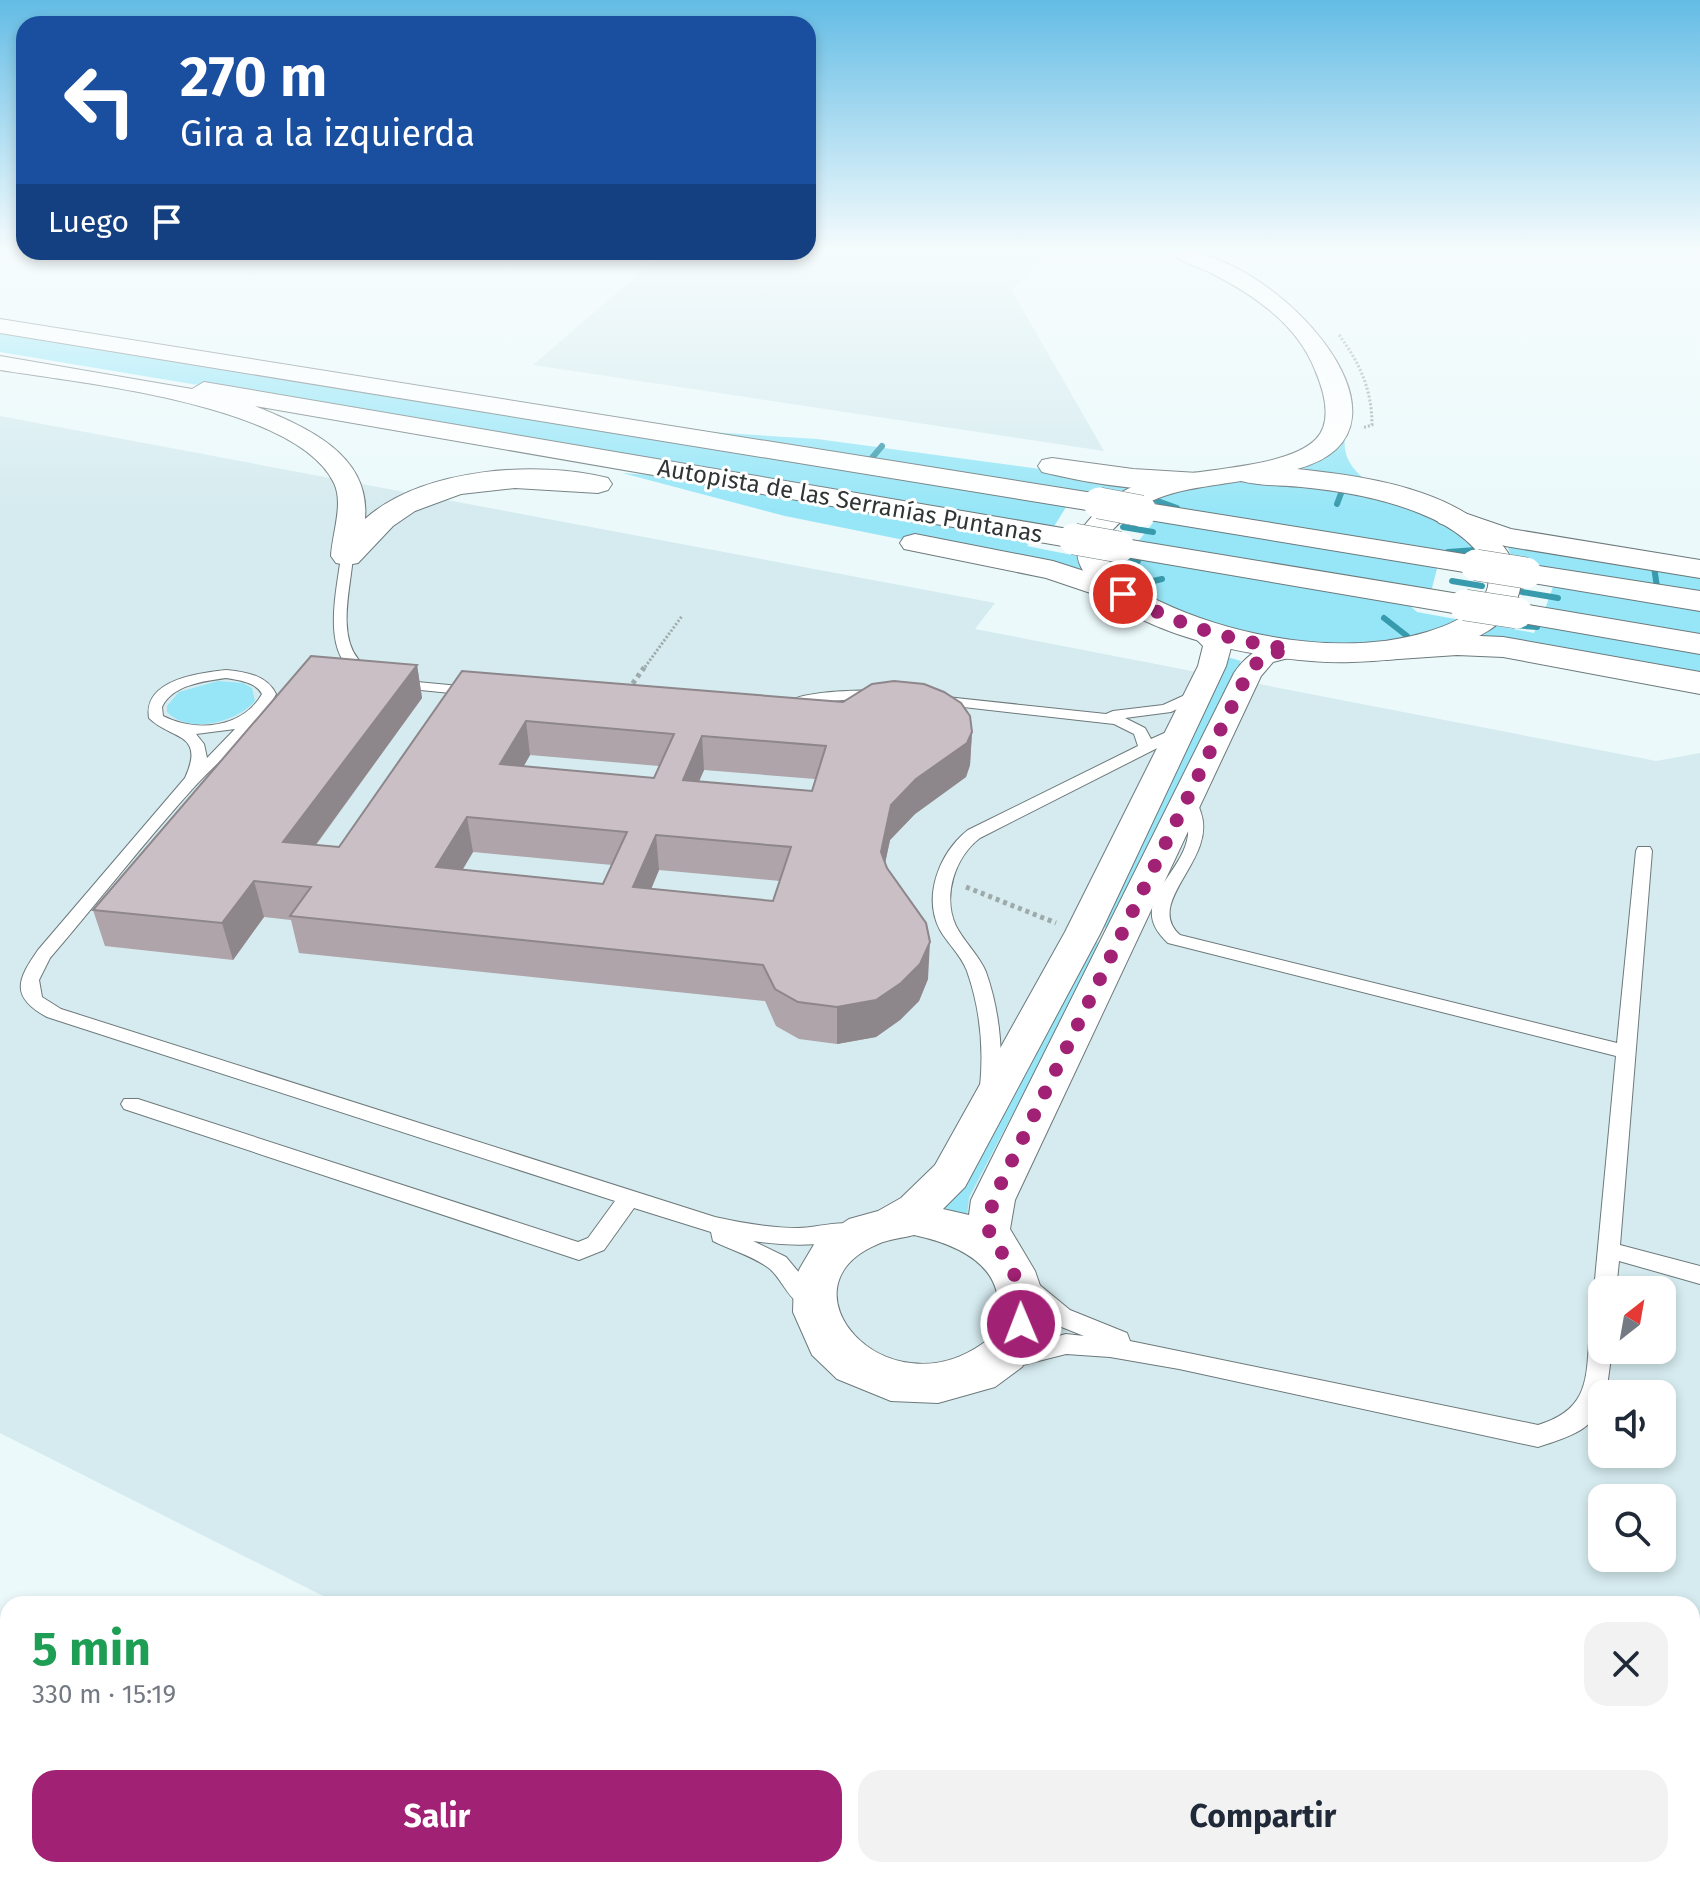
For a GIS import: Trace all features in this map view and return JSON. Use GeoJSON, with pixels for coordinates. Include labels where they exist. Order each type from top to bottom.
{"type":"FeatureCollection","features":[{"type":"Feature","properties":{"kind":"main road","name":"Autopista de las Serranías Puntanas"},"geometry":{"type":"LineString","coordinates":[[72,338],[1700,601]]}},
{"type":"Feature","properties":{"kind":"main road"},"geometry":{"type":"LineString","coordinates":[[1246,474],[1298,461],[1328,442],[1335,432],[1339,417],[1328,367],[1307,338]]}},
{"type":"Feature","properties":{"kind":"main road"},"geometry":{"type":"LineString","coordinates":[[1333,338],[1357,380],[1363,412],[1361,428]]}},
{"type":"Feature","properties":{"kind":"main road","name":"Autopista de las Serranías Puntanas"},"geometry":{"type":"LineString","coordinates":[[0,356],[1700,644]]}},
{"type":"Feature","properties":{"kind":"main road"},"geometry":{"type":"LineString","coordinates":[[0,363],[217,402],[288,428],[327,454],[348,482],[352,504],[347,556]]}},
{"type":"Feature","properties":{"kind":"main road"},"geometry":{"type":"LineString","coordinates":[[290,373],[601,417],[890,442]]}},
{"type":"Feature","properties":{"kind":"main road"},"geometry":{"type":"LineString","coordinates":[[265,400],[521,454],[749,510],[575,481],[496,481],[442,492],[403,507],[368,532],[347,556]]}},
{"type":"Feature","properties":{"kind":"main road"},"geometry":{"type":"LineString","coordinates":[[1029,463],[1133,478],[1188,479],[1246,474],[1317,479],[1360,486],[1413,501]]}},
{"type":"Feature","properties":{"kind":"main road"},"geometry":{"type":"LineString","coordinates":[[1367,467],[1382,483],[1413,501],[1480,530],[1516,539],[1700,569]]}},
{"type":"Feature","properties":{"kind":"main road"},"geometry":{"type":"LineString","coordinates":[[1123,594],[1095,565],[1091,537],[1096,524],[1106,512],[1125,499],[1161,485],[1188,479]]}},
{"type":"Feature","properties":{"kind":"main road"},"geometry":{"type":"LineString","coordinates":[[1384,650],[1435,641],[1473,626],[1497,606],[1504,595],[1507,584],[1501,560],[1481,538],[1450,517]]}},
{"type":"Feature","properties":{"kind":"main road"},"geometry":{"type":"LineString","coordinates":[[793,520],[838,528]]}},
{"type":"Feature","properties":{"kind":"main road"},"geometry":{"type":"LineString","coordinates":[[883,536],[1053,570],[1123,594],[1158,615],[1203,632],[1290,649],[1384,650],[1457,645],[1503,647],[1700,683]]}},
{"type":"Feature","properties":{"kind":"street"},"geometry":{"type":"LineString","coordinates":[[1203,632],[1218,644],[1212,666],[1083,932],[988,1110],[939,1189],[916,1209],[880,1224],[831,1253],[820,1269],[813,1288],[819,1327],[838,1352],[866,1372],[890,1381],[940,1383],[985,1367],[1007,1348],[1021,1324],[1022,1290],[988,1229],[993,1200],[1256,661],[1272,652],[1290,649]]}},
{"type":"Feature","properties":{"kind":"street"},"geometry":{"type":"LineString","coordinates":[[880,1224],[914,1219],[953,1225],[980,1237],[1009,1264]]}},
{"type":"Feature","properties":{"kind":"lane"},"geometry":{"type":"LineString","coordinates":[[347,556],[341,642],[354,666],[380,680],[404,686],[480,692]]}},
{"type":"Feature","properties":{"kind":"lane"},"geometry":{"type":"LineString","coordinates":[[192,780],[202,759],[200,748],[194,739],[156,718],[153,711],[156,702],[175,687],[208,676],[243,676],[265,686],[269,694],[266,702],[215,760],[192,780],[44,954],[29,984],[31,999],[54,1013],[628,1200],[714,1225],[782,1238],[817,1237],[880,1224]]}},
{"type":"Feature","properties":{"kind":"lane"},"geometry":{"type":"LineString","coordinates":[[775,708],[848,694],[910,697],[1099,716],[1166,709],[1196,694]]}},
{"type":"Feature","properties":{"kind":"lane"},"geometry":{"type":"LineString","coordinates":[[177,728],[211,729],[229,725],[258,711]]}},
{"type":"Feature","properties":{"kind":"lane"},"geometry":{"type":"LineString","coordinates":[[1099,716],[1134,727],[1144,736],[1147,748]]}},
{"type":"Feature","properties":{"kind":"lane"},"geometry":{"type":"LineString","coordinates":[[988,1110],[991,1049],[984,995],[975,966],[946,923],[944,913],[945,880],[954,856],[964,840],[974,834],[1180,731]]}},
{"type":"Feature","properties":{"kind":"lane"},"geometry":{"type":"LineString","coordinates":[[1187,797],[1194,815],[1196,837],[1158,911],[1161,927],[1181,943],[1627,1052]]}},
{"type":"Feature","properties":{"kind":"lane"},"geometry":{"type":"LineString","coordinates":[[1606,1276],[1644,851]]}},
{"type":"Feature","properties":{"kind":"lane"},"geometry":{"type":"LineString","coordinates":[[131,1104],[579,1251],[596,1244],[628,1200]]}},
{"type":"Feature","properties":{"kind":"lane"},"geometry":{"type":"LineString","coordinates":[[667,1212],[750,1247],[778,1263],[814,1308]]}},
{"type":"Feature","properties":{"kind":"lane"},"geometry":{"type":"LineString","coordinates":[[1609,1250],[1700,1275]]}},
{"type":"Feature","properties":{"kind":"lane"},"geometry":{"type":"LineString","coordinates":[[1009,1264],[1040,1301],[1062,1317],[1111,1338],[1179,1359]]}},
{"type":"Feature","properties":{"kind":"lane"},"geometry":{"type":"LineString","coordinates":[[985,1367],[1066,1344],[1096,1345],[1179,1359],[1538,1436],[1574,1422],[1585,1410],[1596,1383],[1598,1364]]}},
{"type":"Feature","properties":{"kind":"path"},"geometry":{"type":"LineString","coordinates":[[619,702],[682,616]]}},
{"type":"Feature","properties":{"kind":"path"},"geometry":{"type":"LineString","coordinates":[[960,885],[1057,924]]}},
{"type":"Feature","properties":{"kind":"shaded area"},"geometry":{"type":"Polygon","coordinates":[[[0,338],[52,338],[1068,504],[1053,528],[0,352],[0,338]]]}},
{"type":"Feature","properties":{"kind":"shaded area"},"geometry":{"type":"Polygon","coordinates":[[[565,338],[1039,338],[1104,451],[533,365],[565,338]]]}},
{"type":"Feature","properties":{"kind":"shaded area"},"geometry":{"type":"Polygon","coordinates":[[[1312,338],[1318,338],[1323,344],[1343,383],[1347,399],[1345,450],[1349,462],[1374,486],[1266,473],[1314,456],[1335,437],[1341,406],[1338,389],[1312,338]]]}},
{"type":"Feature","properties":{"kind":"shaded area"},"geometry":{"type":"Polygon","coordinates":[[[0,416],[995,603],[975,629],[1656,761],[1700,753],[1700,1596],[323,1596],[0,1433],[0,416]]]}},
{"type":"Feature","properties":{"kind":"shaded area"},"geometry":{"type":"Polygon","coordinates":[[[709,432],[817,439],[1137,482],[1127,491],[1072,493],[699,435],[709,432]]]}},
{"type":"Feature","properties":{"kind":"shaded area"},"geometry":{"type":"Polygon","coordinates":[[[622,473],[1013,537],[1030,542],[1027,546],[1087,558],[1102,580],[785,516],[622,473]]]}},
{"type":"Feature","properties":{"kind":"shaded area"},"geometry":{"type":"Polygon","coordinates":[[[1247,480],[1308,484],[1369,495],[1426,516],[1477,549],[1431,552],[1172,509],[1156,496],[1221,482],[1247,480]]]}},
{"type":"Feature","properties":{"kind":"shaded area"},"geometry":{"type":"Polygon","coordinates":[[[1156,519],[1438,565],[1431,592],[1137,543],[1156,519]]]}},
{"type":"Feature","properties":{"kind":"shaded area"},"geometry":{"type":"Polygon","coordinates":[[[1511,544],[1700,573],[1700,596],[1552,575],[1511,555],[1508,548],[1511,544]]]}},
{"type":"Feature","properties":{"kind":"shaded area"},"geometry":{"type":"Polygon","coordinates":[[[1136,558],[1409,605],[1417,612],[1461,620],[1421,635],[1384,642],[1298,643],[1254,637],[1211,626],[1171,610],[1136,588],[1109,561],[1132,563],[1136,558]]]}},
{"type":"Feature","properties":{"kind":"shaded area"},"geometry":{"type":"Polygon","coordinates":[[[1554,584],[1700,608],[1700,637],[1544,612],[1554,584]]]}},
{"type":"Feature","properties":{"kind":"shaded area"},"geometry":{"type":"Polygon","coordinates":[[[1488,624],[1534,633],[1537,626],[1700,653],[1700,680],[1461,638],[1488,624]]]}},
{"type":"Feature","properties":{"kind":"shaded area"},"geometry":{"type":"Polygon","coordinates":[[[1227,657],[1241,661],[1110,929],[1099,926],[1227,657]]]}},
{"type":"Feature","properties":{"kind":"shaded area"},"geometry":{"type":"Polygon","coordinates":[[[218,681],[243,683],[252,688],[255,701],[237,715],[212,723],[188,723],[167,712],[167,706],[179,692],[218,681]]]}},
{"type":"Feature","properties":{"kind":"shaded area"},"geometry":{"type":"Polygon","coordinates":[[[1092,941],[1102,944],[969,1197],[967,1216],[945,1208],[956,1193],[1092,941]]]}},
{"type":"Feature","properties":{"kind":"building"},"geometry":{"type":"Polygon","coordinates":[[[311,656],[417,665],[283,842],[339,847],[462,671],[843,702],[872,684],[894,681],[924,684],[944,692],[961,703],[970,716],[972,732],[967,743],[916,779],[891,805],[881,852],[887,868],[926,923],[930,942],[920,964],[901,983],[876,1000],[837,1007],[798,1002],[775,989],[763,965],[290,916],[311,887],[254,881],[222,923],[93,910],[311,656]],[[526,721],[500,764],[654,778],[674,734],[526,721]],[[702,736],[683,780],[812,791],[826,746],[702,736]],[[467,817],[436,867],[603,884],[627,832],[467,817]],[[656,835],[633,887],[773,901],[791,847],[656,835]]]}},
{"type":"Feature","properties":{"kind":"waterway"},"geometry":{"type":"LineString","coordinates":[[871,459],[882,446]]}},
{"type":"Feature","properties":{"kind":"waterway"},"geometry":{"type":"LineString","coordinates":[[1337,504],[1343,488]]}},
{"type":"Feature","properties":{"kind":"waterway"},"geometry":{"type":"LineString","coordinates":[[1152,499],[1177,508]]}},
{"type":"Feature","properties":{"kind":"waterway"},"geometry":{"type":"LineString","coordinates":[[1123,527],[1153,532]]}},
{"type":"Feature","properties":{"kind":"waterway"},"geometry":{"type":"LineString","coordinates":[[1448,552],[1476,550]]}},
{"type":"Feature","properties":{"kind":"waterway"},"geometry":{"type":"LineString","coordinates":[[1113,560],[1138,561]]}},
{"type":"Feature","properties":{"kind":"waterway"},"geometry":{"type":"LineString","coordinates":[[1654,567],[1657,587]]}},
{"type":"Feature","properties":{"kind":"waterway"},"geometry":{"type":"LineString","coordinates":[[1136,585],[1162,579]]}},
{"type":"Feature","properties":{"kind":"waterway"},"geometry":{"type":"LineString","coordinates":[[1452,581],[1482,586]]}},
{"type":"Feature","properties":{"kind":"waterway"},"geometry":{"type":"LineString","coordinates":[[1522,592],[1558,598]]}},
{"type":"Feature","properties":{"kind":"waterway"},"geometry":{"type":"LineString","coordinates":[[1384,618],[1407,636]]}},
{"type":"Feature","properties":{"kind":"waterway"},"geometry":{"type":"LineString","coordinates":[[1513,625],[1537,627]]}},
{"type":"Feature","properties":{"kind":"route"},"geometry":{"type":"LineString","coordinates":[[1021,1324],[1022,1290],[1016,1273],[988,1229],[993,1200],[1248,673],[1263,656],[1290,649],[1203,632],[1158,615],[1123,594]]}}]}
